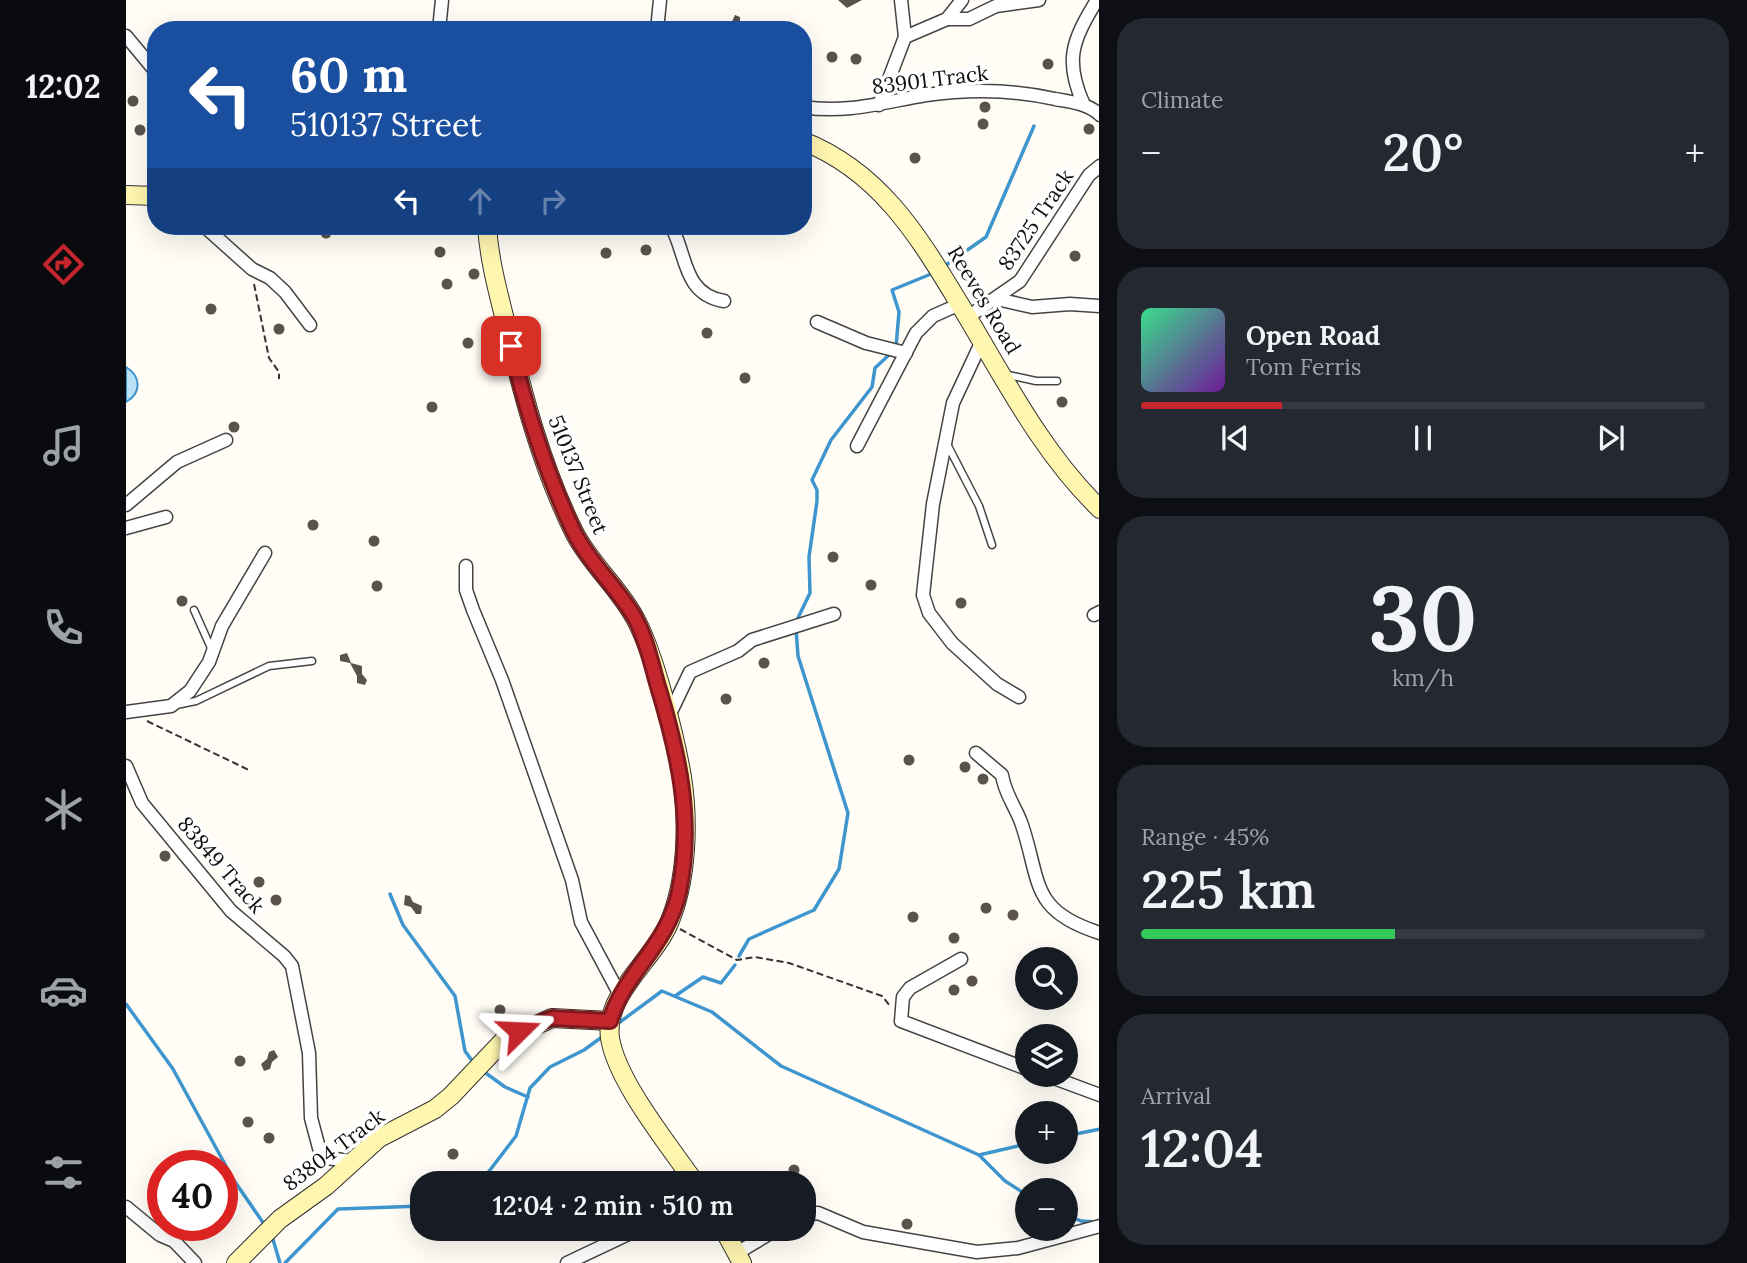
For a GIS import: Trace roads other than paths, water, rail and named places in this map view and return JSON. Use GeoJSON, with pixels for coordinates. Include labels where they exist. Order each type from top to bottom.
{"type":"FeatureCollection","features":[{"type":"Feature","properties":{"kind":"street"},"geometry":{"type":"LineString","coordinates":[[440,21],[442,0]]}},
{"type":"Feature","properties":{"kind":"street"},"geometry":{"type":"LineString","coordinates":[[658,21],[660,0]]}},
{"type":"Feature","properties":{"kind":"street"},"geometry":{"type":"LineString","coordinates":[[879,106],[905,37],[901,0]]}},
{"type":"Feature","properties":{"kind":"street"},"geometry":{"type":"LineString","coordinates":[[947,19],[962,0]]}},
{"type":"Feature","properties":{"kind":"street"},"geometry":{"type":"LineString","coordinates":[[905,37],[947,19],[969,19],[996,6],[1039,0]]}},
{"type":"Feature","properties":{"kind":"street"},"geometry":{"type":"LineString","coordinates":[[1084,105],[1073,80],[1072,62],[1084,22],[1097,0]]}},
{"type":"Feature","properties":{"kind":"street"},"geometry":{"type":"LineString","coordinates":[[126,36],[147,61]]}},
{"type":"Feature","properties":{"kind":"street","name":"83901 Track"},"geometry":{"type":"LineString","coordinates":[[812,108],[839,110],[879,106],[925,95],[995,90],[1015,91],[1084,105],[1099,114]]}},
{"type":"Feature","properties":{"kind":"street","name":"Reeves Road"},"geometry":{"type":"LineString","coordinates":[[812,146],[841,160],[883,193],[922,242],[1063,470],[1099,508]]}},
{"type":"Feature","properties":{"kind":"street","name":"83725 Track"},"geometry":{"type":"LineString","coordinates":[[857,446],[906,353],[925,323],[997,299],[1020,281],[1089,175],[1099,167]]}},
{"type":"Feature","properties":{"kind":"street"},"geometry":{"type":"LineString","coordinates":[[126,195],[147,196]]}},
{"type":"Feature","properties":{"kind":"street"},"geometry":{"type":"LineString","coordinates":[[214,235],[252,269],[270,278],[285,292],[310,326]]}},
{"type":"Feature","properties":{"kind":"street","name":"510137 Street"},"geometry":{"type":"LineString","coordinates":[[488,235],[498,293],[524,400],[544,459],[588,558],[636,620],[668,719],[682,776],[685,811],[679,891],[670,922],[644,965],[620,995],[610,1021],[615,1057],[625,1080],[687,1171]]}},
{"type":"Feature","properties":{"kind":"street"},"geometry":{"type":"LineString","coordinates":[[674,235],[680,256],[695,283],[708,296],[724,300]]}},
{"type":"Feature","properties":{"kind":"street"},"geometry":{"type":"LineString","coordinates":[[997,299],[1032,307],[1070,304],[1099,306]]}},
{"type":"Feature","properties":{"kind":"street"},"geometry":{"type":"LineString","coordinates":[[817,322],[866,343],[906,353]]}},
{"type":"Feature","properties":{"kind":"street"},"geometry":{"type":"LineString","coordinates":[[982,341],[953,403],[928,540],[925,604],[952,643],[997,684],[1019,697]]}},
{"type":"Feature","properties":{"kind":"street"},"geometry":{"type":"LineString","coordinates":[[126,505],[177,462],[195,451],[226,440]]}},
{"type":"Feature","properties":{"kind":"street"},"geometry":{"type":"LineString","coordinates":[[126,528],[166,517]]}},
{"type":"Feature","properties":{"kind":"street"},"geometry":{"type":"LineString","coordinates":[[128,713],[171,706],[196,684],[222,626],[265,553]]}},
{"type":"Feature","properties":{"kind":"street"},"geometry":{"type":"LineString","coordinates":[[466,566],[466,590],[502,680],[572,880],[581,922],[620,995]]}},
{"type":"Feature","properties":{"kind":"street"},"geometry":{"type":"LineString","coordinates":[[668,719],[690,672],[752,640],[834,614]]}},
{"type":"Feature","properties":{"kind":"street"},"geometry":{"type":"LineString","coordinates":[[976,753],[1002,775],[1005,793],[1022,825],[1040,890],[1060,914],[1099,933]]}},
{"type":"Feature","properties":{"kind":"street","name":"83849 Track"},"geometry":{"type":"LineString","coordinates":[[126,766],[142,803],[231,911],[292,966],[309,1053],[311,1118],[319,1148],[326,1158]]}},
{"type":"Feature","properties":{"kind":"street"},"geometry":{"type":"LineString","coordinates":[[961,959],[910,988],[903,997],[901,1021],[1015,1064]]}},
{"type":"Feature","properties":{"kind":"street","name":"83804 Track"},"geometry":{"type":"LineString","coordinates":[[236,1263],[280,1219],[326,1186],[379,1139],[435,1108],[493,1049],[519,1031],[552,1018],[610,1021]]}},
{"type":"Feature","properties":{"kind":"street"},"geometry":{"type":"LineString","coordinates":[[1078,1087],[1099,1095]]}},
{"type":"Feature","properties":{"kind":"street"},"geometry":{"type":"LineString","coordinates":[[326,1186],[326,1158],[352,1161]]}},
{"type":"Feature","properties":{"kind":"street"},"geometry":{"type":"LineString","coordinates":[[126,1207],[160,1235],[174,1241],[195,1263]]}},
{"type":"Feature","properties":{"kind":"street"},"geometry":{"type":"LineString","coordinates":[[816,1213],[863,1232],[977,1252],[1018,1248],[1099,1226]]}},
{"type":"Feature","properties":{"kind":"street"},"geometry":{"type":"LineString","coordinates":[[567,1263],[614,1241]]}},
{"type":"Feature","properties":{"kind":"street"},"geometry":{"type":"LineString","coordinates":[[730,1241],[740,1258],[762,1241]]}},
{"type":"Feature","properties":{"kind":"lane"},"geometry":{"type":"LineString","coordinates":[[1002,373],[1036,381],[1057,381]]}},
{"type":"Feature","properties":{"kind":"lane"},"geometry":{"type":"LineString","coordinates":[[946,442],[979,506],[992,545]]}},
{"type":"Feature","properties":{"kind":"lane"},"geometry":{"type":"LineString","coordinates":[[194,610],[208,635],[211,653]]}},
{"type":"Feature","properties":{"kind":"lane"},"geometry":{"type":"LineString","coordinates":[[171,706],[196,701],[268,666],[312,661]]}},
{"type":"Feature","properties":{"kind":"water"},"geometry":{"type":"Polygon","coordinates":[[[126,367],[135,375],[138,384],[135,394],[126,402],[126,367]]]}},
{"type":"Feature","properties":{"kind":"waterway"},"geometry":{"type":"LineString","coordinates":[[946,265],[986,237],[1034,126]]}},
{"type":"Feature","properties":{"kind":"waterway"},"geometry":{"type":"LineString","coordinates":[[896,347],[899,312],[892,290],[931,274]]}},
{"type":"Feature","properties":{"kind":"waterway"},"geometry":{"type":"LineString","coordinates":[[796,622],[810,593],[809,557],[817,501],[817,490],[812,480],[831,440],[872,387],[875,368],[891,353]]}},
{"type":"Feature","properties":{"kind":"waterway"},"geometry":{"type":"LineString","coordinates":[[739,956],[749,939],[814,910],[839,869],[848,813],[798,656],[796,629]]}},
{"type":"Feature","properties":{"kind":"waterway"},"geometry":{"type":"LineString","coordinates":[[390,894],[403,925],[455,996],[465,1051],[473,1062]]}},
{"type":"Feature","properties":{"kind":"waterway"},"geometry":{"type":"LineString","coordinates":[[675,996],[703,977],[721,983],[735,965]]}},
{"type":"Feature","properties":{"kind":"waterway"},"geometry":{"type":"LineString","coordinates":[[620,1022],[662,991],[712,1012],[781,1066],[979,1155],[1015,1187]]}},
{"type":"Feature","properties":{"kind":"waterway"},"geometry":{"type":"LineString","coordinates":[[126,1004],[173,1069],[233,1179],[264,1224]]}},
{"type":"Feature","properties":{"kind":"waterway"},"geometry":{"type":"LineString","coordinates":[[489,1171],[516,1136],[530,1088],[550,1067],[584,1050],[602,1037]]}},
{"type":"Feature","properties":{"kind":"waterway"},"geometry":{"type":"LineString","coordinates":[[483,1071],[505,1087],[528,1097]]}},
{"type":"Feature","properties":{"kind":"waterway"},"geometry":{"type":"LineString","coordinates":[[1078,1134],[1099,1129]]}},
{"type":"Feature","properties":{"kind":"waterway"},"geometry":{"type":"LineString","coordinates":[[979,1155],[1015,1147]]}},
{"type":"Feature","properties":{"kind":"waterway"},"geometry":{"type":"LineString","coordinates":[[285,1263],[338,1209],[410,1206]]}},
{"type":"Feature","properties":{"kind":"waterway"},"geometry":{"type":"LineString","coordinates":[[1078,1220],[1097,1222]]}},
{"type":"Feature","properties":{"kind":"waterway"},"geometry":{"type":"LineString","coordinates":[[272,1236],[280,1263]]}}]}
